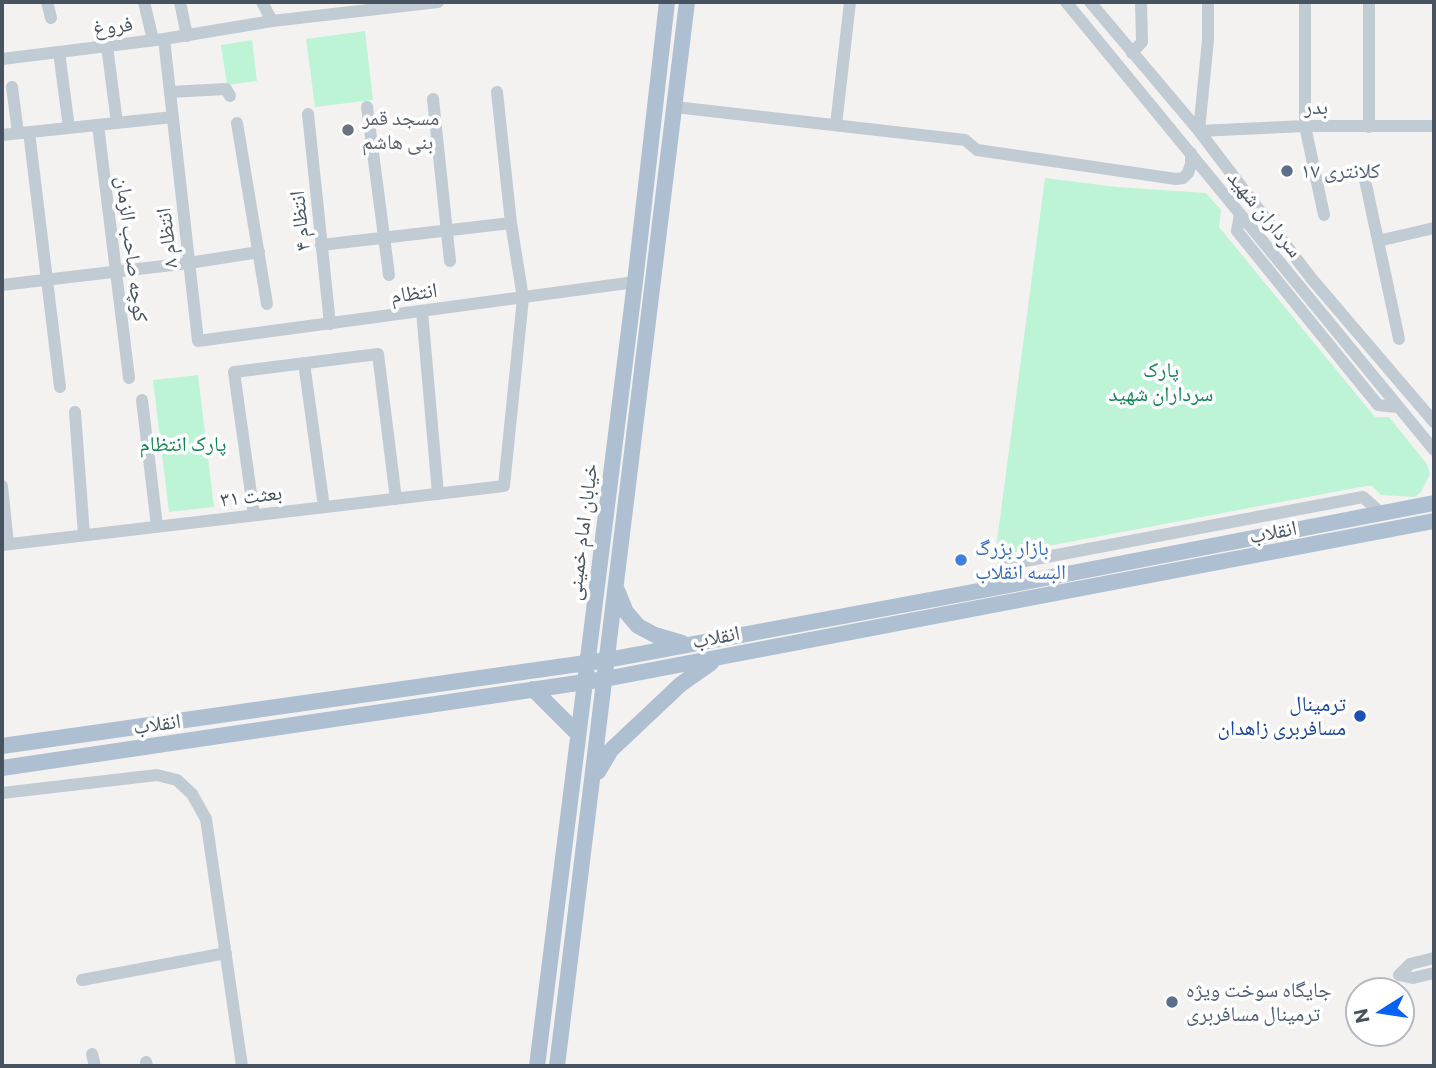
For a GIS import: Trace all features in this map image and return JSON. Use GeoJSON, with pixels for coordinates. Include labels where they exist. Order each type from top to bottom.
{"type":"FeatureCollection","features":[{"type":"Feature","properties":{"kind":"main road","name":"خیابان امام خمینی"},"geometry":{"type":"LineString","coordinates":[[537,1066],[635,282],[667,2]]}},
{"type":"Feature","properties":{"kind":"main road","name":"خیابان امام خمینی"},"geometry":{"type":"LineString","coordinates":[[558,1066],[687,2]]}},
{"type":"Feature","properties":{"kind":"main road"},"geometry":{"type":"LineString","coordinates":[[658,85],[678,88]]}},
{"type":"Feature","properties":{"kind":"main road","name":"انقلاب"},"geometry":{"type":"LineString","coordinates":[[2,746],[607,660],[1434,503]]}},
{"type":"Feature","properties":{"kind":"main road","name":"انقلاب"},"geometry":{"type":"LineString","coordinates":[[2,768],[605,679],[1434,522]]}},
{"type":"Feature","properties":{"kind":"main road"},"geometry":{"type":"LineString","coordinates":[[616,589],[626,612],[638,626],[655,635],[688,645]]}},
{"type":"Feature","properties":{"kind":"main road"},"geometry":{"type":"LineString","coordinates":[[592,788],[602,762],[611,750],[681,684],[720,657]]}},
{"type":"Feature","properties":{"kind":"main road"},"geometry":{"type":"LineString","coordinates":[[550,666],[551,686]]}},
{"type":"Feature","properties":{"kind":"main road"},"geometry":{"type":"LineString","coordinates":[[533,689],[578,734]]}},
{"type":"Feature","properties":{"kind":"main road"},"geometry":{"type":"LineString","coordinates":[[149,724],[153,746]]}},
{"type":"Feature","properties":{"kind":"street"},"geometry":{"type":"LineString","coordinates":[[47,2],[51,18]]}},
{"type":"Feature","properties":{"kind":"street","name":"انتظام ۸"},"geometry":{"type":"LineString","coordinates":[[144,2],[158,40],[170,92],[198,341]]}},
{"type":"Feature","properties":{"kind":"street"},"geometry":{"type":"LineString","coordinates":[[180,2],[187,36]]}},
{"type":"Feature","properties":{"kind":"street"},"geometry":{"type":"LineString","coordinates":[[262,2],[272,21]]}},
{"type":"Feature","properties":{"kind":"street","name":"فروغ"},"geometry":{"type":"LineString","coordinates":[[2,59],[187,36],[272,21],[438,2]]}},
{"type":"Feature","properties":{"kind":"street"},"geometry":{"type":"LineString","coordinates":[[836,125],[850,2]]}},
{"type":"Feature","properties":{"kind":"street","name":"سرداران شهید"},"geometry":{"type":"LineString","coordinates":[[1066,2],[1434,450]]}},
{"type":"Feature","properties":{"kind":"street","name":"سرداران شهید"},"geometry":{"type":"LineString","coordinates":[[1090,2],[1199,131],[1311,278],[1434,422]]}},
{"type":"Feature","properties":{"kind":"street"},"geometry":{"type":"LineString","coordinates":[[1132,53],[1142,42],[1141,2]]}},
{"type":"Feature","properties":{"kind":"street"},"geometry":{"type":"LineString","coordinates":[[1199,131],[1209,2]]}},
{"type":"Feature","properties":{"kind":"street"},"geometry":{"type":"LineString","coordinates":[[1305,2],[1306,126],[1324,215]]}},
{"type":"Feature","properties":{"kind":"street"},"geometry":{"type":"LineString","coordinates":[[1369,2],[1369,127]]}},
{"type":"Feature","properties":{"kind":"street"},"geometry":{"type":"LineString","coordinates":[[1093,36],[1107,23]]}},
{"type":"Feature","properties":{"kind":"street"},"geometry":{"type":"LineString","coordinates":[[107,46],[117,122]]}},
{"type":"Feature","properties":{"kind":"street"},"geometry":{"type":"LineString","coordinates":[[59,52],[69,128]]}},
{"type":"Feature","properties":{"kind":"street"},"geometry":{"type":"LineString","coordinates":[[12,88],[23,132],[47,280],[60,387]]}},
{"type":"Feature","properties":{"kind":"street"},"geometry":{"type":"LineString","coordinates":[[170,92],[226,89],[230,96]]}},
{"type":"Feature","properties":{"kind":"street"},"geometry":{"type":"LineString","coordinates":[[497,92],[511,223],[523,298]]}},
{"type":"Feature","properties":{"kind":"street"},"geometry":{"type":"LineString","coordinates":[[433,99],[449,231],[450,261]]}},
{"type":"Feature","properties":{"kind":"street"},"geometry":{"type":"LineString","coordinates":[[367,107],[388,275]]}},
{"type":"Feature","properties":{"kind":"street"},"geometry":{"type":"LineString","coordinates":[[675,107],[965,140],[976,150],[1176,179],[1183,178],[1188,173],[1191,153]]}},
{"type":"Feature","properties":{"kind":"street","name":"انتظام ۴"},"geometry":{"type":"LineString","coordinates":[[308,114],[330,324]]}},
{"type":"Feature","properties":{"kind":"street"},"geometry":{"type":"LineString","coordinates":[[2,135],[117,122],[173,123]]}},
{"type":"Feature","properties":{"kind":"street"},"geometry":{"type":"LineString","coordinates":[[237,123],[267,304]]}},
{"type":"Feature","properties":{"kind":"street","name":"کوچه صاحب الزمان"},"geometry":{"type":"LineString","coordinates":[[97,125],[129,378]]}},
{"type":"Feature","properties":{"kind":"street","name":"بدر"},"geometry":{"type":"LineString","coordinates":[[1199,131],[1306,126],[1434,128]]}},
{"type":"Feature","properties":{"kind":"street"},"geometry":{"type":"LineString","coordinates":[[1364,176],[1399,339]]}},
{"type":"Feature","properties":{"kind":"street"},"geometry":{"type":"LineString","coordinates":[[321,245],[511,223]]}},
{"type":"Feature","properties":{"kind":"street"},"geometry":{"type":"LineString","coordinates":[[1378,241],[1434,228]]}},
{"type":"Feature","properties":{"kind":"street"},"geometry":{"type":"LineString","coordinates":[[2,285],[259,253]]}},
{"type":"Feature","properties":{"kind":"street","name":"انتظام"},"geometry":{"type":"LineString","coordinates":[[198,341],[635,282]]}},
{"type":"Feature","properties":{"kind":"street","name":"بعثت ۳۱"},"geometry":{"type":"LineString","coordinates":[[5,544],[504,486],[523,298]]}},
{"type":"Feature","properties":{"kind":"street"},"geometry":{"type":"LineString","coordinates":[[422,311],[438,494]]}},
{"type":"Feature","properties":{"kind":"street"},"geometry":{"type":"LineString","coordinates":[[254,515],[234,372],[378,354],[396,499]]}},
{"type":"Feature","properties":{"kind":"street"},"geometry":{"type":"LineString","coordinates":[[304,363],[324,507]]}},
{"type":"Feature","properties":{"kind":"street"},"geometry":{"type":"LineString","coordinates":[[142,400],[157,526]]}},
{"type":"Feature","properties":{"kind":"street"},"geometry":{"type":"LineString","coordinates":[[75,412],[84,535]]}},
{"type":"Feature","properties":{"kind":"street"},"geometry":{"type":"LineString","coordinates":[[2,486],[5,544]]}},
{"type":"Feature","properties":{"kind":"street"},"geometry":{"type":"LineString","coordinates":[[2,793],[157,775],[177,780],[192,794],[206,819],[242,1066]]}},
{"type":"Feature","properties":{"kind":"street"},"geometry":{"type":"LineString","coordinates":[[82,980],[226,953]]}},
{"type":"Feature","properties":{"kind":"street"},"geometry":{"type":"LineString","coordinates":[[1434,958],[1410,964],[1399,975],[1413,978],[1434,973]]}},
{"type":"Feature","properties":{"kind":"green space"},"geometry":{"type":"Polygon","coordinates":[[[365,31],[373,100],[315,107],[306,39],[365,31]]]}},
{"type":"Feature","properties":{"kind":"green space"},"geometry":{"type":"Polygon","coordinates":[[[252,40],[257,81],[227,85],[221,45],[252,40]]]}},
{"type":"Feature","properties":{"kind":"green space","name":"پارک سرداران شهید"},"geometry":{"type":"Polygon","coordinates":[[[1045,178],[1117,187],[1206,193],[1221,210],[1219,227],[1375,417],[1389,417],[1427,464],[1430,474],[1421,492],[1415,497],[1381,495],[1372,486],[1366,486],[995,556],[1045,178]]]}},
{"type":"Feature","properties":{"kind":"green space","name":"پارک انتظام"},"geometry":{"type":"Polygon","coordinates":[[[198,375],[214,507],[169,512],[153,380],[198,375]]]}},
{"type":"Feature","properties":{"kind":"place","name":"مسجد قمر بنی هاشم"},"geometry":{"type":"Point","coordinates":[348,130]}},
{"type":"Feature","properties":{"kind":"place","name":"کلانتری ۱۷"},"geometry":{"type":"Point","coordinates":[1287,171]}},
{"type":"Feature","properties":{"kind":"place","name":"بازار بزرگ البسه انقلاب"},"geometry":{"type":"Point","coordinates":[961,560]}},
{"type":"Feature","properties":{"kind":"place","name":"ترمینال مسافربری زاهدان"},"geometry":{"type":"Point","coordinates":[1360,716]}},
{"type":"Feature","properties":{"kind":"place","name":"جایگاه سوخت ویژه ترمینال مسافربری"},"geometry":{"type":"Point","coordinates":[1172,1002]}}]}
